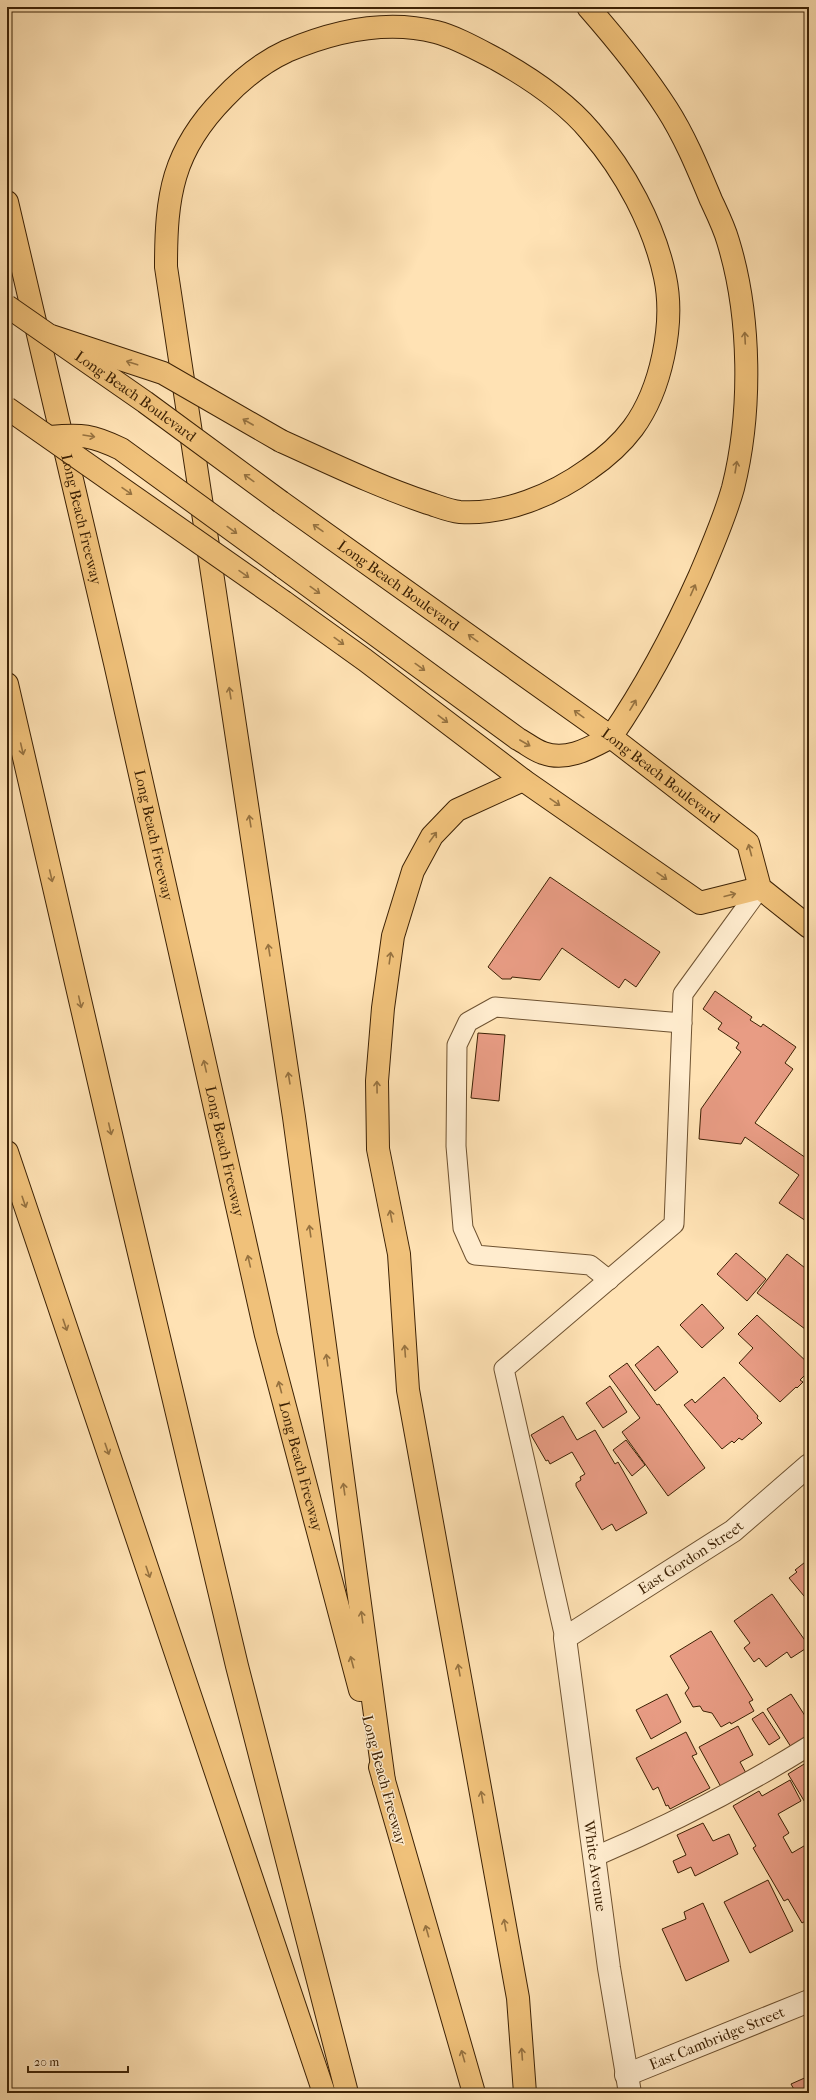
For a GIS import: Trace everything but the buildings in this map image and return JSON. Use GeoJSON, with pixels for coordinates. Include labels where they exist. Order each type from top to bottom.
{"type":"FeatureCollection","features":[{"type":"Feature","properties":{"kind":"main road"},"geometry":{"type":"LineString","coordinates":[[50,437],[78,434],[98,437],[121,449],[518,739],[542,753],[561,757],[588,750],[611,737],[636,699],[681,617],[711,549],[733,488],[743,427],[747,371],[743,306],[728,240],[699,171],[667,110],[618,42],[588,7]]}},
{"type":"Feature","properties":{"kind":"main road"},"geometry":{"type":"LineString","coordinates":[[51,336],[163,373],[281,441],[391,491],[458,512],[498,509],[532,500],[570,483],[606,457],[633,428],[652,395],[664,354],[669,318],[666,279],[655,241],[638,203],[619,171],[590,130],[558,99],[518,72],[477,49],[436,32],[394,26],[354,29],[312,41],[268,62],[238,83],[205,118],[182,153],[171,189],[166,225],[166,267],[294,1117],[384,1781]]}},
{"type":"Feature","properties":{"kind":"main road","name":"Long Beach Freeway"},"geometry":{"type":"LineString","coordinates":[[7,202],[115,663],[266,1335],[384,1781],[474,2093]]}},
{"type":"Feature","properties":{"kind":"main road","name":"Long Beach Boulevard"},"geometry":{"type":"LineString","coordinates":[[7,306],[145,402],[281,502],[611,737],[748,843],[760,888]]}},
{"type":"Feature","properties":{"kind":"main road"},"geometry":{"type":"LineString","coordinates":[[7,408],[284,602],[365,660],[523,780],[700,903],[760,888],[809,927]]}},
{"type":"Feature","properties":{"kind":"main road"},"geometry":{"type":"LineString","coordinates":[[7,684],[124,1189],[236,1658],[347,2093]]}},
{"type":"Feature","properties":{"kind":"main road"},"geometry":{"type":"LineString","coordinates":[[523,780],[457,810],[432,836],[413,871],[393,936],[383,1008],[377,1081],[378,1149],[399,1254],[408,1390],[518,1998],[525,2093]]}},
{"type":"Feature","properties":{"kind":"main road"},"geometry":{"type":"LineString","coordinates":[[7,1152],[324,2093]]}},
{"type":"Feature","properties":{"kind":"street","name":"East Gordon Street"},"geometry":{"type":"LineString","coordinates":[[565,1638],[734,1531],[809,1466]]}},
{"type":"Feature","properties":{"kind":"street","name":"White Avenue"},"geometry":{"type":"LineString","coordinates":[[565,1638],[594,1857],[628,2084]]}},
{"type":"Feature","properties":{"kind":"street","name":"East Cambridge Street"},"geometry":{"type":"LineString","coordinates":[[628,2084],[809,2001]]}},
{"type":"Feature","properties":{"kind":"lane"},"geometry":{"type":"LineString","coordinates":[[565,1638],[504,1369],[674,1224],[683,994],[760,888]]}},
{"type":"Feature","properties":{"kind":"lane"},"geometry":{"type":"LineString","coordinates":[[609,1280],[590,1265],[475,1255],[463,1228],[456,1146],[457,1046],[468,1022],[495,1006],[682,1023]]}},
{"type":"Feature","properties":{"kind":"lane"},"geometry":{"type":"LineString","coordinates":[[594,1857],[656,1831],[749,1783],[809,1746]]}}]}
